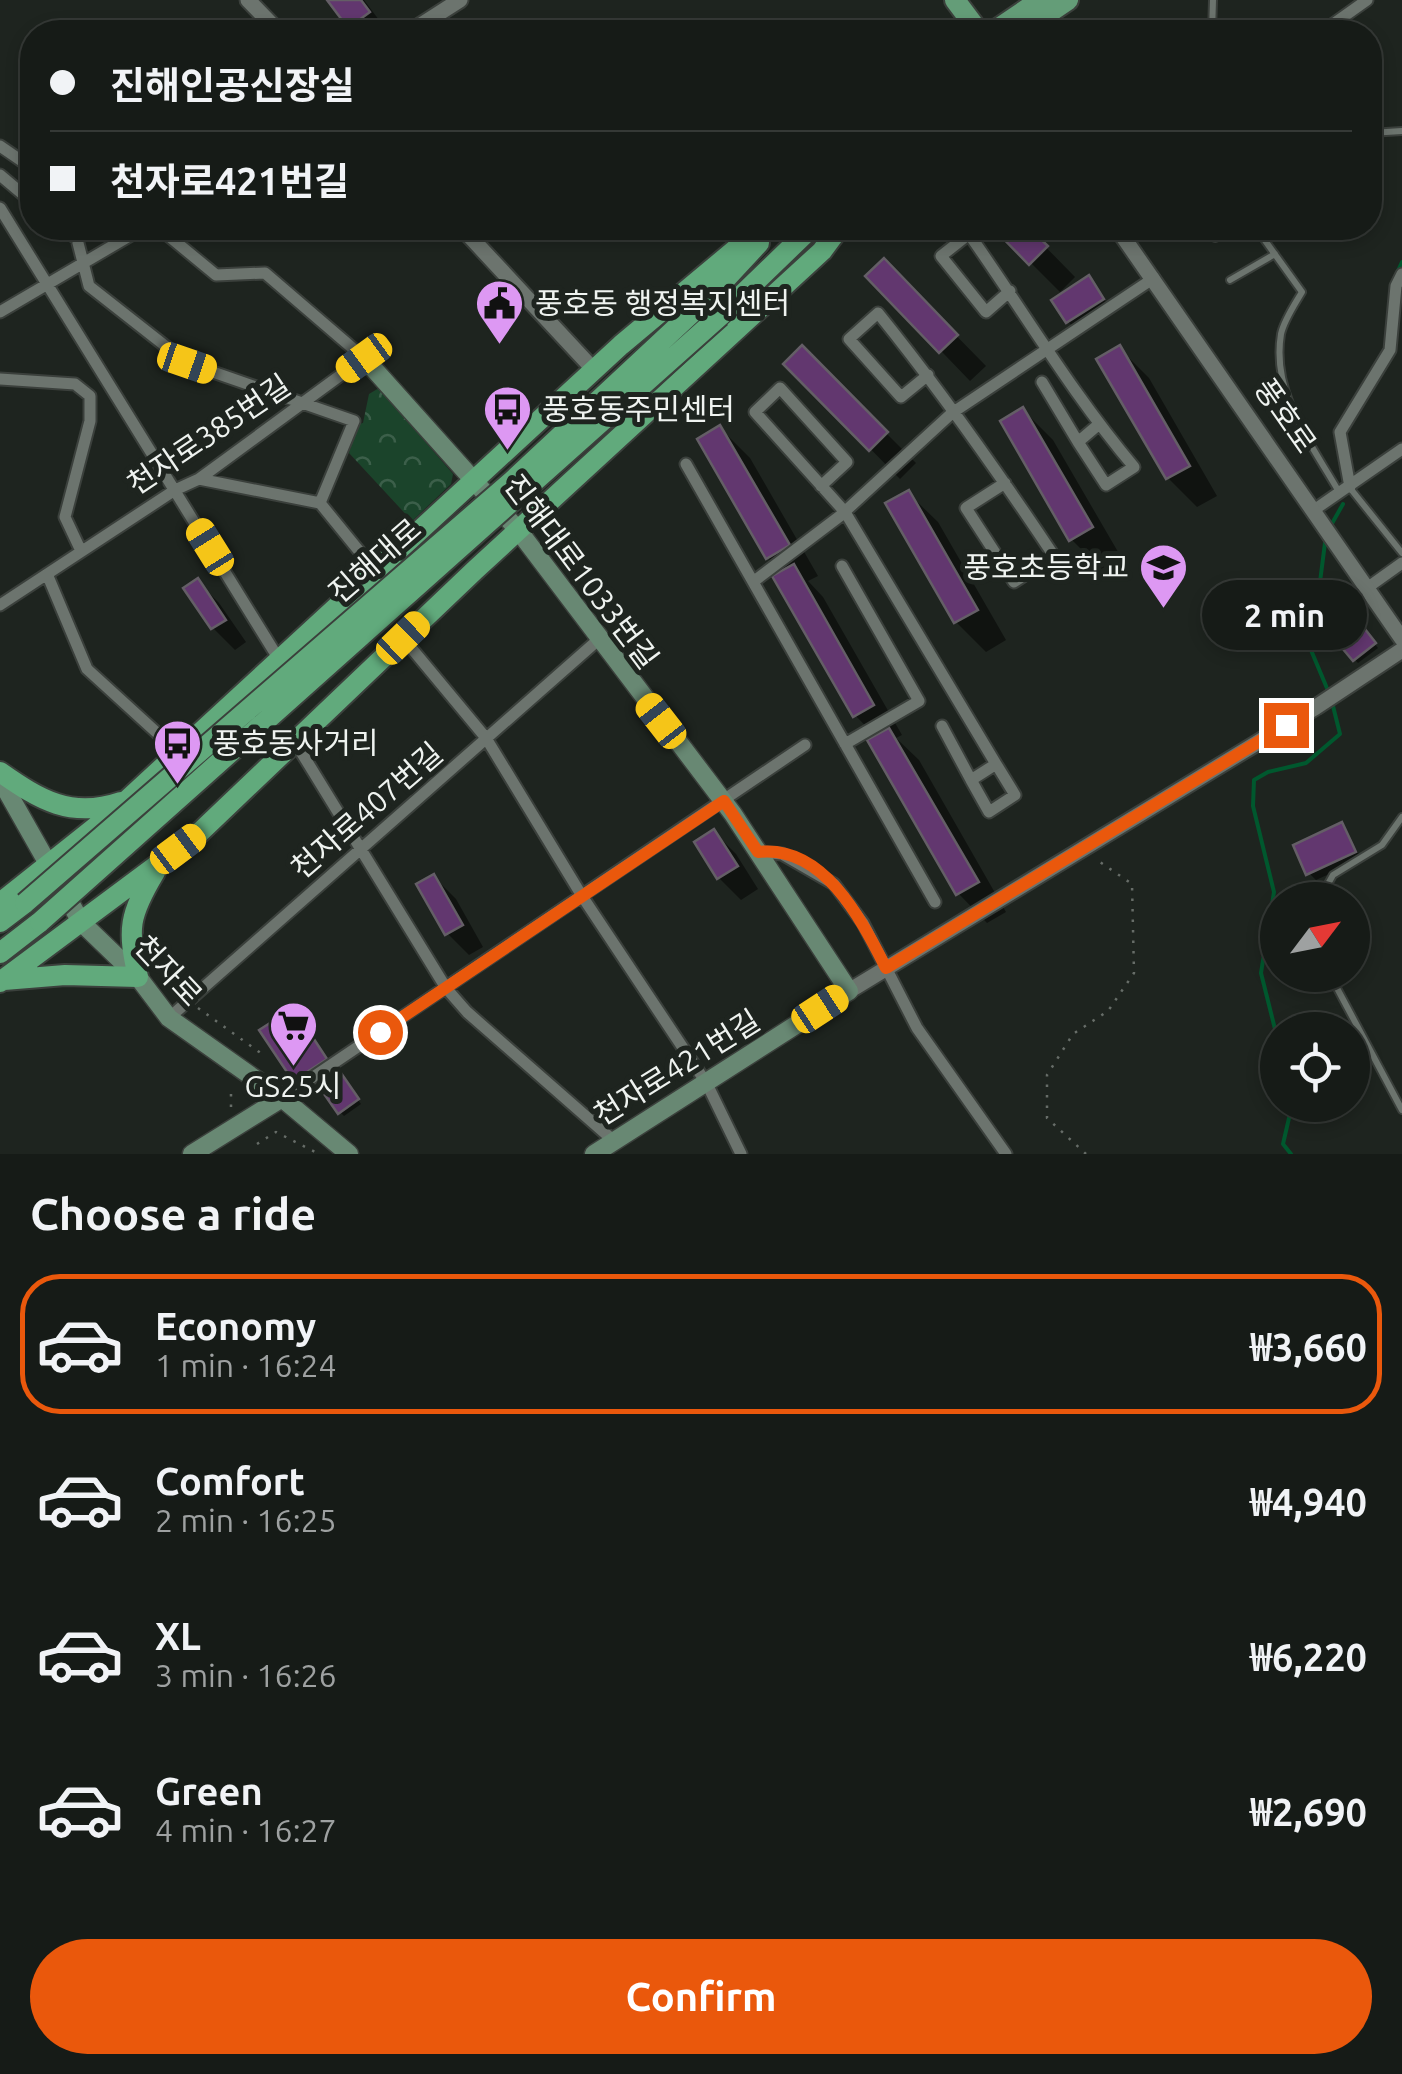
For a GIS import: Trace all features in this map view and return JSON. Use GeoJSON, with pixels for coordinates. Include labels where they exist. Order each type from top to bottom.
{"type":"FeatureCollection","features":[{"type":"Feature","properties":{"kind":"highway"},"geometry":{"type":"LineString","coordinates":[[0,904],[127,800],[594,370],[748,240]]}},
{"type":"Feature","properties":{"kind":"highway","name":"진해대로"},"geometry":{"type":"LineString","coordinates":[[0,922],[512,481],[709,297],[763,240]]}},
{"type":"Feature","properties":{"kind":"highway","name":"진해대로"},"geometry":{"type":"LineString","coordinates":[[0,953],[98,874],[720,316],[799,240]]}},
{"type":"Feature","properties":{"kind":"highway"},"geometry":{"type":"LineString","coordinates":[[1,981],[196,836],[830,240]]}},
{"type":"Feature","properties":{"kind":"highway"},"geometry":{"type":"LineString","coordinates":[[0,772],[61,808],[97,810],[127,800]]}},
{"type":"Feature","properties":{"kind":"highway"},"geometry":{"type":"LineString","coordinates":[[1,981],[65,975],[138,977],[129,932],[131,920],[160,863]]}},
{"type":"Feature","properties":{"kind":"main road"},"geometry":{"type":"LineString","coordinates":[[1010,20],[1040,0]]}},
{"type":"Feature","properties":{"kind":"main road"},"geometry":{"type":"LineString","coordinates":[[1038,20],[1068,0]]}},
{"type":"Feature","properties":{"kind":"main road","name":"진해대로1033번길"},"geometry":{"type":"LineString","coordinates":[[364,358],[518,530],[724,801],[849,990]]}},
{"type":"Feature","properties":{"kind":"main road","name":"천자로"},"geometry":{"type":"LineString","coordinates":[[0,779],[81,922],[138,977],[169,1018],[282,1098],[349,1154]]}},
{"type":"Feature","properties":{"kind":"main road","name":"천자로421번길"},"geometry":{"type":"LineString","coordinates":[[594,1154],[849,990]]}},
{"type":"Feature","properties":{"kind":"main road"},"geometry":{"type":"LineString","coordinates":[[192,1154],[282,1098]]}},
{"type":"Feature","properties":{"kind":"street"},"geometry":{"type":"LineString","coordinates":[[248,0],[268,20]]}},
{"type":"Feature","properties":{"kind":"street"},"geometry":{"type":"LineString","coordinates":[[429,20],[460,0]]}},
{"type":"Feature","properties":{"kind":"street"},"geometry":{"type":"LineString","coordinates":[[1339,20],[1367,0]]}},
{"type":"Feature","properties":{"kind":"street"},"geometry":{"type":"LineString","coordinates":[[0,175],[20,192]]}},
{"type":"Feature","properties":{"kind":"street"},"geometry":{"type":"LineString","coordinates":[[0,208],[20,239]]}},
{"type":"Feature","properties":{"kind":"street"},"geometry":{"type":"LineString","coordinates":[[20,240],[280,661]]}},
{"type":"Feature","properties":{"kind":"street"},"geometry":{"type":"LineString","coordinates":[[77,240],[89,286],[187,363],[354,420],[320,503]]}},
{"type":"Feature","properties":{"kind":"street"},"geometry":{"type":"LineString","coordinates":[[0,312],[122,240]]}},
{"type":"Feature","properties":{"kind":"street"},"geometry":{"type":"LineString","coordinates":[[173,240],[216,276],[265,273],[364,358]]}},
{"type":"Feature","properties":{"kind":"street"},"geometry":{"type":"LineString","coordinates":[[473,240],[594,370]]}},
{"type":"Feature","properties":{"kind":"street"},"geometry":{"type":"LineString","coordinates":[[962,240],[941,256],[986,312],[1010,291]]}},
{"type":"Feature","properties":{"kind":"street"},"geometry":{"type":"LineString","coordinates":[[974,240],[1098,425],[1134,467],[1106,486],[1042,382]]}},
{"type":"Feature","properties":{"kind":"street","name":"풍호로"},"geometry":{"type":"LineString","coordinates":[[1127,240],[1402,639]]}},
{"type":"Feature","properties":{"kind":"street"},"geometry":{"type":"LineString","coordinates":[[1345,490],[1340,432],[1390,350],[1396,286],[1402,274]]}},
{"type":"Feature","properties":{"kind":"street"},"geometry":{"type":"LineString","coordinates":[[753,582],[844,512],[956,410],[1154,278]]}},
{"type":"Feature","properties":{"kind":"street"},"geometry":{"type":"LineString","coordinates":[[928,375],[901,397],[850,339],[878,312],[956,410],[1005,483],[1054,556],[1014,582],[966,508],[1005,483]]}},
{"type":"Feature","properties":{"kind":"street","name":"천자로385번길"},"geometry":{"type":"LineString","coordinates":[[0,604],[174,490],[199,478],[364,358]]}},
{"type":"Feature","properties":{"kind":"street","name":"천자로385번길"},"geometry":{"type":"LineString","coordinates":[[0,379],[75,384],[90,396],[90,421],[65,518],[81,552]]}},
{"type":"Feature","properties":{"kind":"street"},"geometry":{"type":"LineString","coordinates":[[821,486],[847,462],[780,388],[754,412],[844,512],[1015,795],[989,812],[942,726]]}},
{"type":"Feature","properties":{"kind":"street"},"geometry":{"type":"LineString","coordinates":[[1078,442],[1098,425]]}},
{"type":"Feature","properties":{"kind":"street"},"geometry":{"type":"LineString","coordinates":[[1314,510],[1402,450]]}},
{"type":"Feature","properties":{"kind":"street"},"geometry":{"type":"LineString","coordinates":[[686,464],[935,902]]}},
{"type":"Feature","properties":{"kind":"street"},"geometry":{"type":"LineString","coordinates":[[199,478],[320,503],[377,572]]}},
{"type":"Feature","properties":{"kind":"street"},"geometry":{"type":"LineString","coordinates":[[1368,588],[1402,563]]}},
{"type":"Feature","properties":{"kind":"street"},"geometry":{"type":"LineString","coordinates":[[842,566],[918,702],[845,744]]}},
{"type":"Feature","properties":{"kind":"street"},"geometry":{"type":"LineString","coordinates":[[47,574],[87,669],[179,753]]}},
{"type":"Feature","properties":{"kind":"street"},"geometry":{"type":"LineString","coordinates":[[403,638],[486,738],[582,896],[706,1084],[741,1154]]}},
{"type":"Feature","properties":{"kind":"street","name":"천자로407번길"},"geometry":{"type":"LineString","coordinates":[[169,1018],[598,640]]}},
{"type":"Feature","properties":{"kind":"street","name":"천자로421번길"},"geometry":{"type":"LineString","coordinates":[[849,990],[1316,708],[1402,650]]}},
{"type":"Feature","properties":{"kind":"street"},"geometry":{"type":"LineString","coordinates":[[295,742],[363,847],[446,988],[467,1012],[614,1141]]}},
{"type":"Feature","properties":{"kind":"street"},"geometry":{"type":"LineString","coordinates":[[282,1098],[805,746]]}},
{"type":"Feature","properties":{"kind":"street"},"geometry":{"type":"LineString","coordinates":[[971,780],[996,764]]}},
{"type":"Feature","properties":{"kind":"street"},"geometry":{"type":"LineString","coordinates":[[758,852],[782,854],[834,884],[863,924],[916,1028],[1006,1154]]}},
{"type":"Feature","properties":{"kind":"lane"},"geometry":{"type":"LineString","coordinates":[[1265,240],[1302,292],[1282,331],[1280,370],[1288,402],[1345,490],[1402,553]]}},
{"type":"Feature","properties":{"kind":"lane"},"geometry":{"type":"LineString","coordinates":[[1230,280],[1275,254]]}},
{"type":"Feature","properties":{"kind":"lane"},"geometry":{"type":"LineString","coordinates":[[1329,882],[1333,875],[1382,845],[1402,816]]}},
{"type":"Feature","properties":{"kind":"lane"},"geometry":{"type":"LineString","coordinates":[[1339,992],[1402,1110]]}},
{"type":"Feature","properties":{"kind":"path"},"geometry":{"type":"LineString","coordinates":[[1086,845],[1096,859],[1132,884],[1134,973],[1108,1011],[1073,1034],[1047,1075],[1048,1118],[1086,1154]]}},
{"type":"Feature","properties":{"kind":"path"},"geometry":{"type":"LineString","coordinates":[[188,1001],[262,1054]]}},
{"type":"Feature","properties":{"kind":"path"},"geometry":{"type":"LineString","coordinates":[[231,1107],[232,1088]]}},
{"type":"Feature","properties":{"kind":"path"},"geometry":{"type":"LineString","coordinates":[[257,1144],[276,1132],[318,1154]]}},
{"type":"Feature","properties":{"kind":"green space"},"geometry":{"type":"Polygon","coordinates":[[[379,388],[453,474],[451,484],[412,521],[349,453],[358,424],[363,423],[369,394],[379,388]]]}},
{"type":"Feature","properties":{"kind":"building"},"geometry":{"type":"Polygon","coordinates":[[[327,0],[361,0],[370,12],[359,20],[342,20],[327,0]]]}},
{"type":"Feature","properties":{"kind":"building"},"geometry":{"type":"Polygon","coordinates":[[[1005,240],[1042,240],[1048,246],[1029,265],[1005,240]]]}},
{"type":"Feature","properties":{"kind":"building"},"geometry":{"type":"Polygon","coordinates":[[[884,258],[958,335],[939,353],[865,276],[884,258]]]}},
{"type":"Feature","properties":{"kind":"building"},"geometry":{"type":"Polygon","coordinates":[[[1089,275],[1104,299],[1066,323],[1051,300],[1089,275]]]}},
{"type":"Feature","properties":{"kind":"building"},"geometry":{"type":"Polygon","coordinates":[[[802,345],[888,432],[869,451],[783,364],[802,345]]]}},
{"type":"Feature","properties":{"kind":"building"},"geometry":{"type":"Polygon","coordinates":[[[1120,345],[1190,466],[1166,479],[1096,359],[1120,345]]]}},
{"type":"Feature","properties":{"kind":"building"},"geometry":{"type":"Polygon","coordinates":[[[1023,407],[1093,527],[1069,541],[1000,421],[1023,407]]]}},
{"type":"Feature","properties":{"kind":"building"},"geometry":{"type":"Polygon","coordinates":[[[720,425],[790,545],[766,559],[697,439],[720,425]]]}},
{"type":"Feature","properties":{"kind":"building"},"geometry":{"type":"Polygon","coordinates":[[[909,490],[978,610],[954,623],[885,503],[909,490]]]}},
{"type":"Feature","properties":{"kind":"building"},"geometry":{"type":"Polygon","coordinates":[[[794,564],[874,705],[853,717],[772,576],[794,564]]]}},
{"type":"Feature","properties":{"kind":"building"},"geometry":{"type":"Polygon","coordinates":[[[198,578],[226,620],[211,629],[183,588],[198,578]]]}},
{"type":"Feature","properties":{"kind":"building"},"geometry":{"type":"Polygon","coordinates":[[[1361,624],[1376,643],[1353,661],[1337,642],[1361,624]]]}},
{"type":"Feature","properties":{"kind":"building"},"geometry":{"type":"Polygon","coordinates":[[[889,728],[979,882],[956,895],[867,740],[889,728]]]}},
{"type":"Feature","properties":{"kind":"building"},"geometry":{"type":"Polygon","coordinates":[[[1342,822],[1356,852],[1306,875],[1293,845],[1342,822]]]}},
{"type":"Feature","properties":{"kind":"building"},"geometry":{"type":"Polygon","coordinates":[[[714,829],[738,866],[717,879],[694,842],[714,829]]]}},
{"type":"Feature","properties":{"kind":"building"},"geometry":{"type":"Polygon","coordinates":[[[434,874],[463,925],[445,935],[416,884],[434,874]]]}},
{"type":"Feature","properties":{"kind":"building"},"geometry":{"type":"Polygon","coordinates":[[[278,1018],[293,1040],[308,1030],[327,1059],[293,1081],[259,1030],[278,1018]]]}},
{"type":"Feature","properties":{"kind":"building"},"geometry":{"type":"Polygon","coordinates":[[[341,1073],[359,1099],[338,1114],[320,1088],[341,1073]]]}},
{"type":"Feature","properties":{"kind":"waterway"},"geometry":{"type":"LineString","coordinates":[[1397,273],[1402,262]]}},
{"type":"Feature","properties":{"kind":"waterway"},"geometry":{"type":"LineString","coordinates":[[1330,527],[1343,504]]}},
{"type":"Feature","properties":{"kind":"waterway"},"geometry":{"type":"LineString","coordinates":[[1326,535],[1320,582],[1310,605],[1308,643],[1329,693]]}},
{"type":"Feature","properties":{"kind":"waterway"},"geometry":{"type":"LineString","coordinates":[[1271,1012],[1261,973],[1274,892],[1253,806],[1254,780],[1268,772],[1306,763],[1340,734],[1332,702]]}},
{"type":"Feature","properties":{"kind":"waterway"},"geometry":{"type":"LineString","coordinates":[[1288,1122],[1283,1144],[1291,1154]]}},
{"type":"Feature","properties":{"kind":"place","name":"풍호동 행정복지센터"},"geometry":{"type":"Point","coordinates":[500,346]}},
{"type":"Feature","properties":{"kind":"place","name":"풍호동주민센터"},"geometry":{"type":"Point","coordinates":[507,452]}},
{"type":"Feature","properties":{"kind":"place","name":"풍호초등학교"},"geometry":{"type":"Point","coordinates":[1164,610]}},
{"type":"Feature","properties":{"kind":"place","name":"풍호동사거리"},"geometry":{"type":"Point","coordinates":[178,786]}},
{"type":"Feature","properties":{"kind":"place","name":"GS25시"},"geometry":{"type":"Point","coordinates":[293,1068]}},
{"type":"Feature","properties":{"kind":"route"},"geometry":{"type":"LineString","coordinates":[[380,1032],[724,801],[758,852],[782,854],[834,884],[863,924],[886,968],[1286,725]]}}]}
